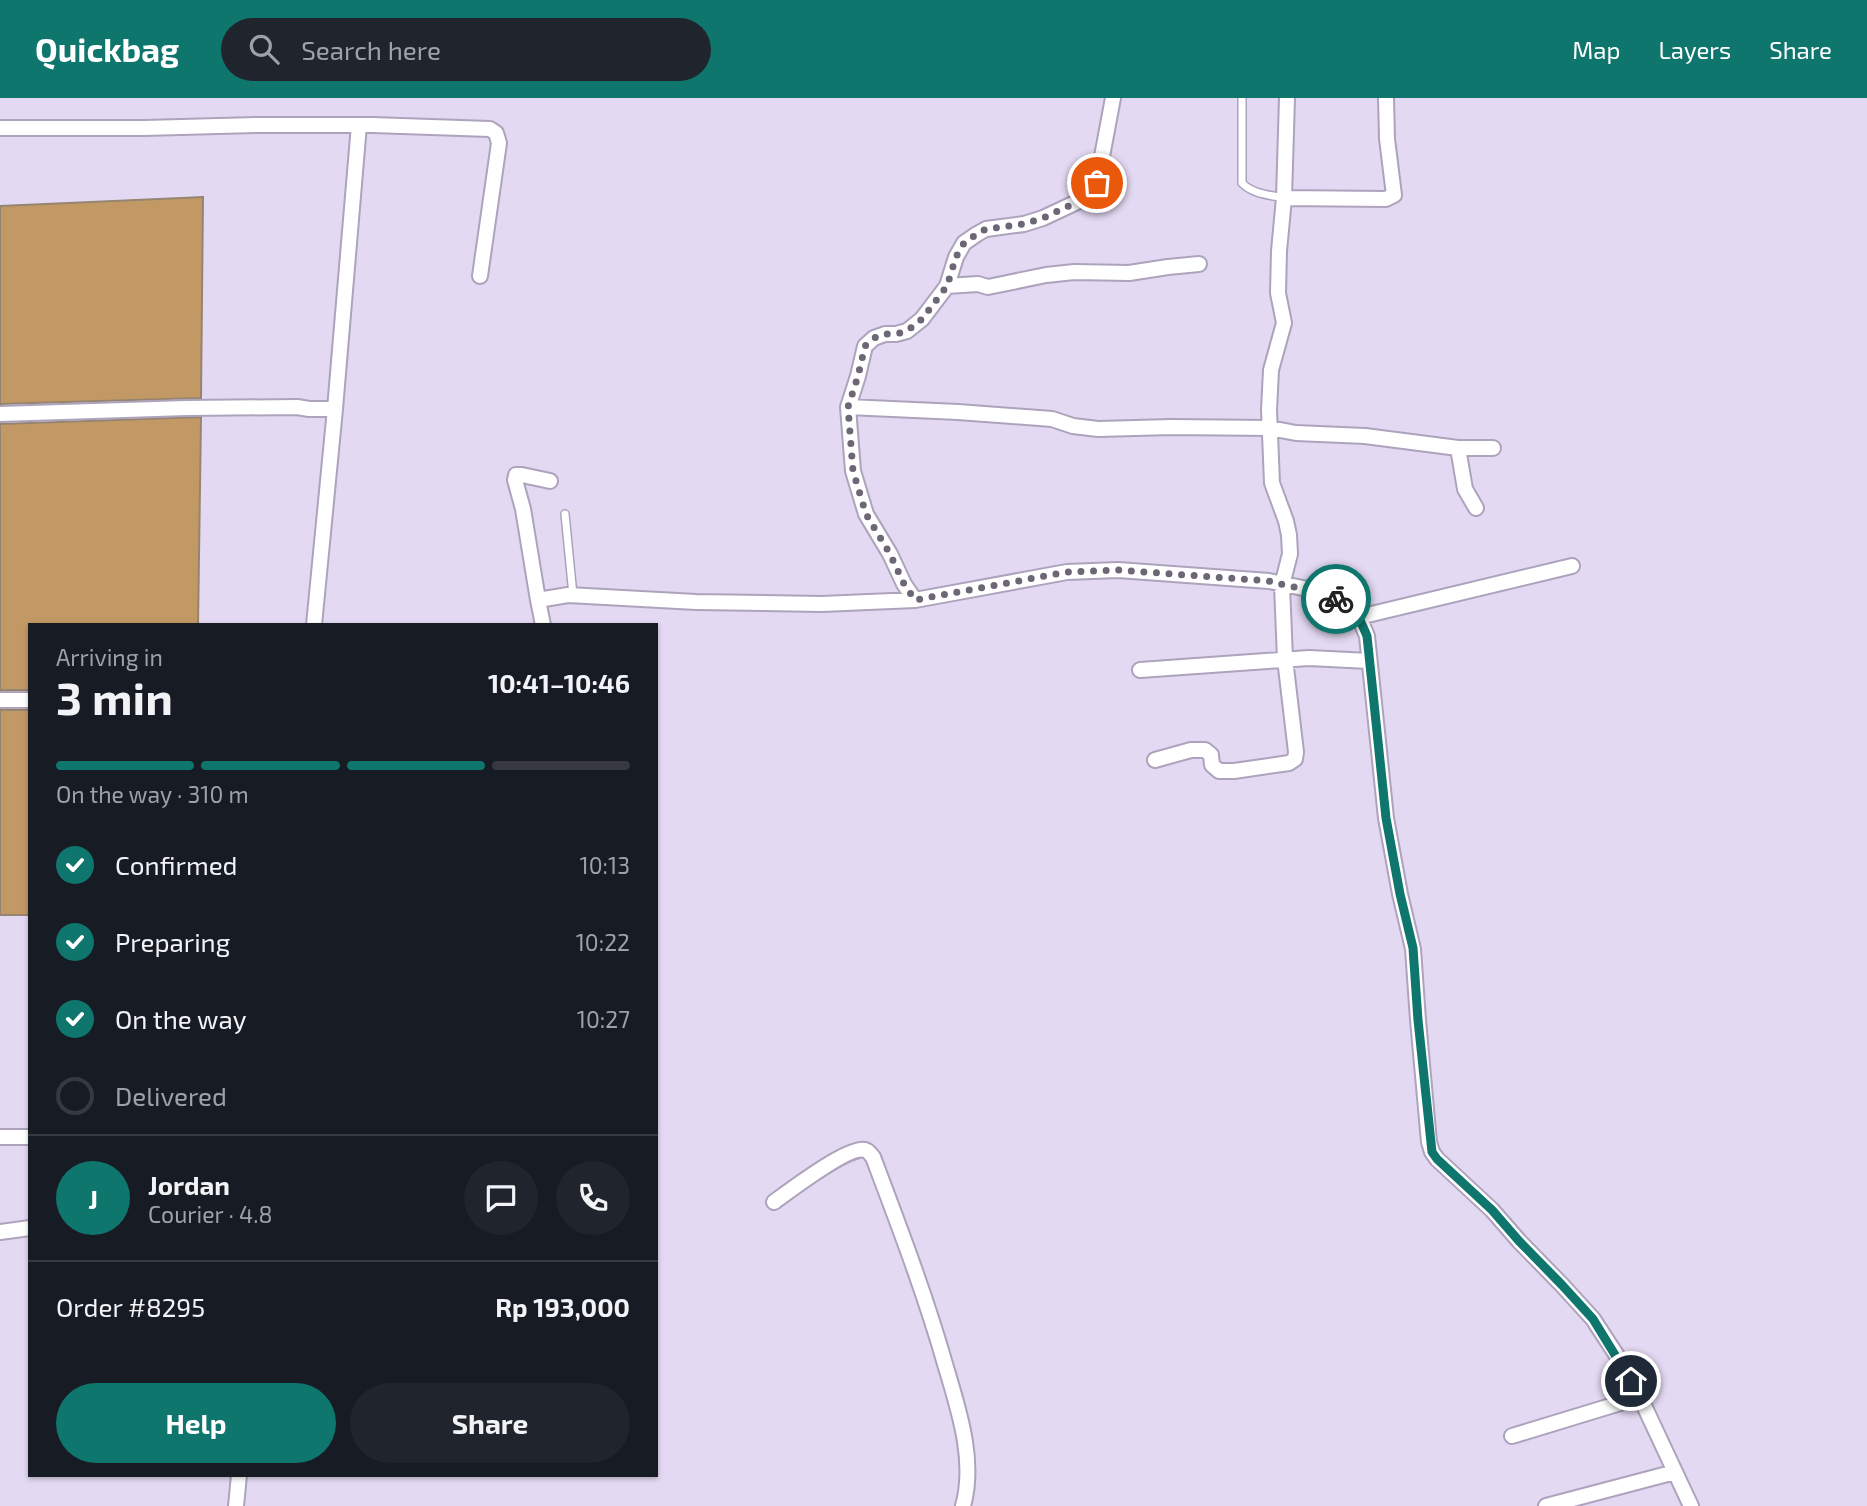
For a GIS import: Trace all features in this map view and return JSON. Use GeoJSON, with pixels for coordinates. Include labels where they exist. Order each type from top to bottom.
{"type":"FeatureCollection","features":[{"type":"Feature","properties":{"kind":"street"},"geometry":{"type":"LineString","coordinates":[[915,600],[866,514],[853,471],[848,407],[865,346],[874,338],[885,334],[907,331],[922,319],[947,286],[956,257],[964,243],[977,234],[986,229],[1024,224],[1043,218],[1088,195],[1097,183],[1113,98]]}},
{"type":"Feature","properties":{"kind":"street"},"geometry":{"type":"LineString","coordinates":[[1155,760],[1191,750],[1205,750],[1211,755],[1212,765],[1219,771],[1234,771],[1295,760],[1285,659],[1282,585],[1290,554],[1289,535],[1272,483],[1269,410],[1271,370],[1284,323],[1278,293],[1287,98]]}},
{"type":"Feature","properties":{"kind":"street"},"geometry":{"type":"LineString","coordinates":[[1284,198],[1386,200],[1394,195],[1387,139],[1386,98]]}},
{"type":"Feature","properties":{"kind":"street"},"geometry":{"type":"LineString","coordinates":[[0,128],[359,125],[490,129],[496,133],[499,143],[480,276]]}},
{"type":"Feature","properties":{"kind":"street"},"geometry":{"type":"LineString","coordinates":[[314,623],[359,125]]}},
{"type":"Feature","properties":{"kind":"street"},"geometry":{"type":"LineString","coordinates":[[947,286],[978,284],[988,287],[1046,275],[1074,272],[1129,274],[1199,264]]}},
{"type":"Feature","properties":{"kind":"street"},"geometry":{"type":"LineString","coordinates":[[848,407],[1052,419],[1073,426],[1098,429],[1270,428],[1296,433],[1365,436],[1458,447],[1493,448]]}},
{"type":"Feature","properties":{"kind":"street"},"geometry":{"type":"LineString","coordinates":[[0,414],[187,408],[335,409]]}},
{"type":"Feature","properties":{"kind":"street"},"geometry":{"type":"LineString","coordinates":[[1458,447],[1465,489],[1476,508]]}},
{"type":"Feature","properties":{"kind":"street"},"geometry":{"type":"LineString","coordinates":[[543,623],[523,509],[515,480],[516,475],[522,475],[550,481]]}},
{"type":"Feature","properties":{"kind":"street"},"geometry":{"type":"LineString","coordinates":[[1359,617],[1573,565]]}},
{"type":"Feature","properties":{"kind":"street"},"geometry":{"type":"LineString","coordinates":[[538,600],[573,595],[696,602],[822,604],[915,600],[1067,572],[1118,570],[1269,581],[1322,592],[1349,605],[1359,617],[1367,636],[1386,818],[1413,948],[1432,1152],[1492,1210],[1593,1319],[1640,1397],[1691,1506]]}},
{"type":"Feature","properties":{"kind":"street"},"geometry":{"type":"LineString","coordinates":[[1140,670],[1309,657],[1369,661]]}},
{"type":"Feature","properties":{"kind":"street"},"geometry":{"type":"LineString","coordinates":[[0,700],[28,700]]}},
{"type":"Feature","properties":{"kind":"street"},"geometry":{"type":"LineString","coordinates":[[0,1137],[28,1137]]}},
{"type":"Feature","properties":{"kind":"street"},"geometry":{"type":"LineString","coordinates":[[774,1202],[847,1153],[864,1149],[873,1157],[930,1311],[960,1414],[966,1461],[963,1506]]}},
{"type":"Feature","properties":{"kind":"street"},"geometry":{"type":"LineString","coordinates":[[0,1231],[28,1228]]}},
{"type":"Feature","properties":{"kind":"street"},"geometry":{"type":"LineString","coordinates":[[1512,1436],[1640,1397]]}},
{"type":"Feature","properties":{"kind":"street"},"geometry":{"type":"LineString","coordinates":[[1546,1506],[1675,1472]]}},
{"type":"Feature","properties":{"kind":"street"},"geometry":{"type":"LineString","coordinates":[[236,1506],[239,1477]]}},
{"type":"Feature","properties":{"kind":"lane"},"geometry":{"type":"LineString","coordinates":[[1242,98],[1242,183],[1256,192],[1284,198]]}},
{"type":"Feature","properties":{"kind":"lane"},"geometry":{"type":"LineString","coordinates":[[565,514],[573,595]]}},
{"type":"Feature","properties":{"kind":"building"},"geometry":{"type":"Polygon","coordinates":[[[203,197],[201,398],[0,404],[0,206],[203,197]]]}},
{"type":"Feature","properties":{"kind":"building"},"geometry":{"type":"Polygon","coordinates":[[[201,417],[198,623],[28,623],[28,690],[0,690],[0,424],[201,417]]]}},
{"type":"Feature","properties":{"kind":"building"},"geometry":{"type":"Polygon","coordinates":[[[0,710],[28,710],[28,915],[0,915],[0,710]]]}},
{"type":"Feature","properties":{"kind":"way so far"},"geometry":{"type":"LineString","coordinates":[[1097,183],[1088,195],[1043,218],[1024,224],[986,229],[964,243],[956,257],[947,286],[922,319],[907,331],[885,334],[874,338],[865,346],[848,407],[853,471],[866,514],[904,584],[915,600],[1067,572],[1118,570],[1269,581],[1322,592],[1336,599]]}},
{"type":"Feature","properties":{"kind":"route"},"geometry":{"type":"LineString","coordinates":[[1336,599],[1349,605],[1359,617],[1367,636],[1386,818],[1413,948],[1432,1152],[1492,1210],[1593,1319],[1631,1381]]}}]}
